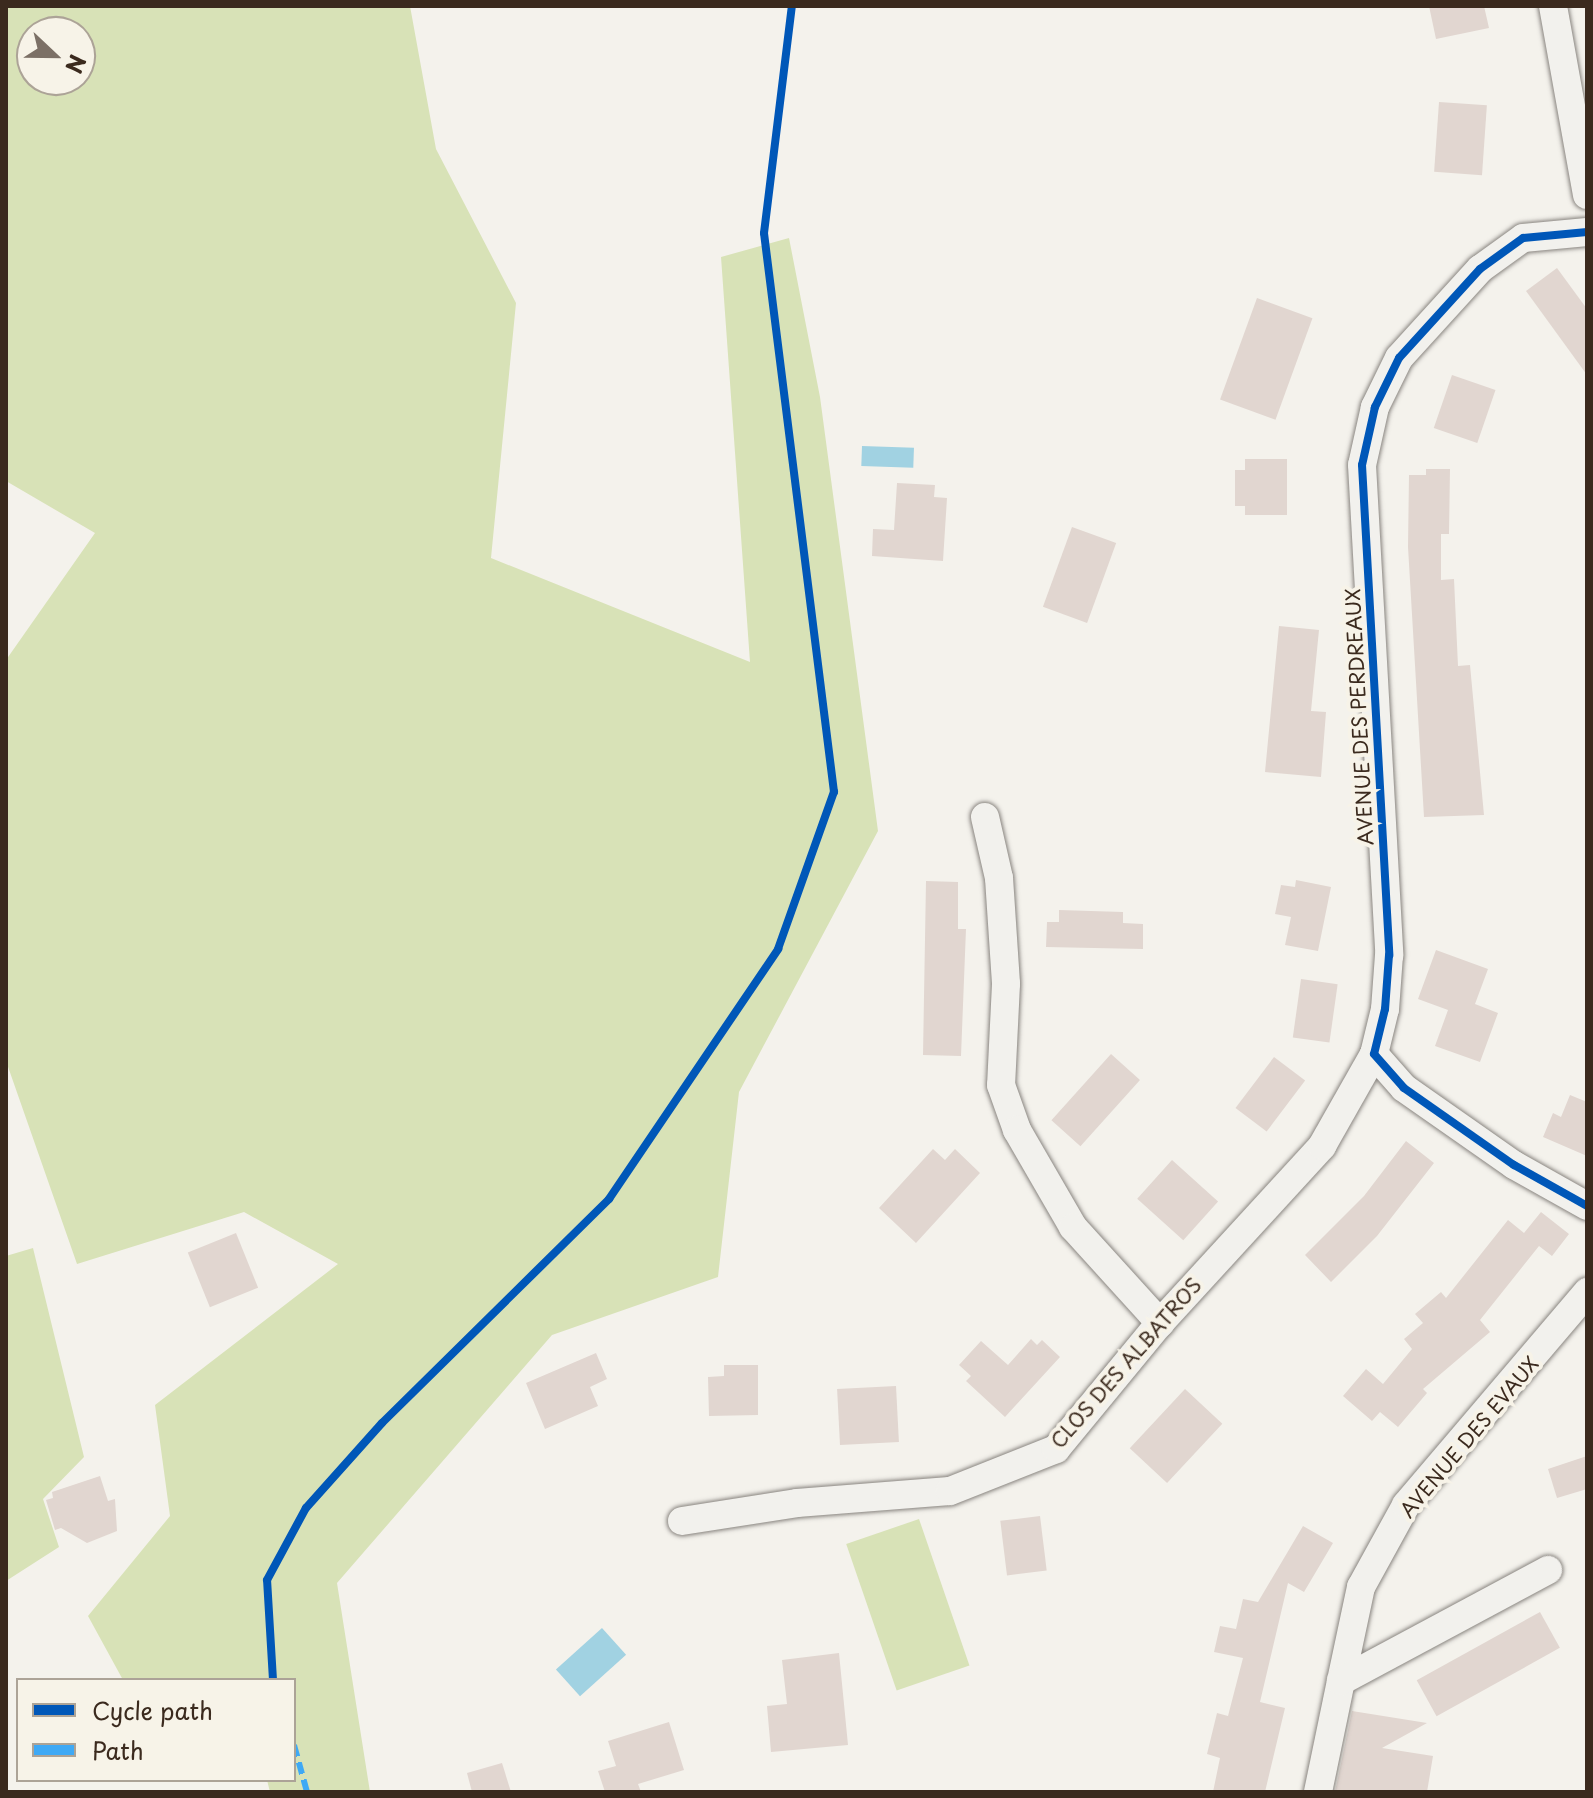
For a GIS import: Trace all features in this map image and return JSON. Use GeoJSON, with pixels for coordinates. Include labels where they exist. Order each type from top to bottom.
{"type":"FeatureCollection","features":[{"type":"Feature","properties":{"kind":"street"},"geometry":{"type":"LineString","coordinates":[[1553,6],[1587,195]]}},
{"type":"Feature","properties":{"kind":"street","name":"AVENUE DES PERDREAUX"},"geometry":{"type":"LineString","coordinates":[[1374,1054],[1385,1009],[1389,955],[1362,465],[1375,407],[1399,358],[1480,269],[1523,238],[1587,232]]}},
{"type":"Feature","properties":{"kind":"street"},"geometry":{"type":"LineString","coordinates":[[985,817],[999,878],[1006,984],[1001,1085],[1017,1130],[1073,1227],[1160,1323]]}},
{"type":"Feature","properties":{"kind":"street"},"geometry":{"type":"LineString","coordinates":[[1374,1054],[1404,1088],[1514,1165],[1587,1206]]}},
{"type":"Feature","properties":{"kind":"street","name":"CLOS DES ALBATROS"},"geometry":{"type":"LineString","coordinates":[[682,1521],[797,1503],[950,1491],[1014,1469],[1056,1449],[1160,1323],[1322,1146],[1374,1054]]}},
{"type":"Feature","properties":{"kind":"street","name":"AVENUE DES EVAUX"},"geometry":{"type":"LineString","coordinates":[[1318,1792],[1361,1587],[1406,1505],[1587,1292]]}},
{"type":"Feature","properties":{"kind":"street"},"geometry":{"type":"LineString","coordinates":[[1341,1681],[1548,1570]]}},
{"type":"Feature","properties":{"kind":"green space"},"geometry":{"type":"Polygon","coordinates":[[[6,6],[410,6],[436,149],[516,303],[491,558],[750,662],[721,257],[789,238],[820,397],[878,831],[739,1092],[718,1277],[552,1335],[337,1583],[370,1792],[270,1792],[268,1782],[296,1782],[296,1678],[122,1678],[88,1616],[170,1516],[155,1405],[338,1264],[244,1212],[77,1264],[6,1061],[6,660],[95,533],[6,481],[6,6]]]}},
{"type":"Feature","properties":{"kind":"green space"},"geometry":{"type":"Polygon","coordinates":[[[33,1248],[84,1457],[43,1499],[59,1547],[6,1581],[6,1256],[33,1248]]]}},
{"type":"Feature","properties":{"kind":"green space"},"geometry":{"type":"Polygon","coordinates":[[[919,1519],[969,1666],[897,1691],[846,1544],[919,1519]]]}},
{"type":"Feature","properties":{"kind":"water"},"geometry":{"type":"Polygon","coordinates":[[[862,446],[914,448],[913,468],[861,466],[862,446]]]}},
{"type":"Feature","properties":{"kind":"water"},"geometry":{"type":"Polygon","coordinates":[[[602,1628],[626,1655],[580,1696],[556,1669],[602,1628]]]}},
{"type":"Feature","properties":{"kind":"building"},"geometry":{"type":"Polygon","coordinates":[[[1429,6],[1484,6],[1489,28],[1436,39],[1429,6]]]}},
{"type":"Feature","properties":{"kind":"building"},"geometry":{"type":"Polygon","coordinates":[[[1439,102],[1487,105],[1482,175],[1434,172],[1439,102]]]}},
{"type":"Feature","properties":{"kind":"building"},"geometry":{"type":"Polygon","coordinates":[[[1557,268],[1587,309],[1587,375],[1526,291],[1557,268]]]}},
{"type":"Feature","properties":{"kind":"building"},"geometry":{"type":"Polygon","coordinates":[[[1257,298],[1312,318],[1276,420],[1220,399],[1257,298]]]}},
{"type":"Feature","properties":{"kind":"building"},"geometry":{"type":"Polygon","coordinates":[[[1452,375],[1495,390],[1477,443],[1434,428],[1452,375]]]}},
{"type":"Feature","properties":{"kind":"building"},"geometry":{"type":"Polygon","coordinates":[[[1245,459],[1287,459],[1287,515],[1245,515],[1245,506],[1235,506],[1235,470],[1245,470],[1245,459]]]}},
{"type":"Feature","properties":{"kind":"building"},"geometry":{"type":"Polygon","coordinates":[[[1426,469],[1450,469],[1449,534],[1441,534],[1441,580],[1454,579],[1458,666],[1470,665],[1484,815],[1424,817],[1408,547],[1409,475],[1426,475],[1426,469]]]}},
{"type":"Feature","properties":{"kind":"building"},"geometry":{"type":"Polygon","coordinates":[[[897,483],[935,485],[934,497],[947,498],[943,561],[872,556],[873,529],[894,530],[897,483]]]}},
{"type":"Feature","properties":{"kind":"building"},"geometry":{"type":"Polygon","coordinates":[[[1072,527],[1116,543],[1087,623],[1043,607],[1072,527]]]}},
{"type":"Feature","properties":{"kind":"building"},"geometry":{"type":"Polygon","coordinates":[[[1279,626],[1319,630],[1311,711],[1326,712],[1321,777],[1265,772],[1279,626]]]}},
{"type":"Feature","properties":{"kind":"building"},"geometry":{"type":"Polygon","coordinates":[[[1296,880],[1331,887],[1318,951],[1285,945],[1291,917],[1275,914],[1281,885],[1295,887],[1296,880]]]}},
{"type":"Feature","properties":{"kind":"building"},"geometry":{"type":"Polygon","coordinates":[[[926,881],[958,882],[958,929],[966,929],[961,1056],[923,1055],[926,881]]]}},
{"type":"Feature","properties":{"kind":"building"},"geometry":{"type":"Polygon","coordinates":[[[1059,910],[1123,912],[1123,923],[1143,924],[1143,949],[1046,947],[1047,922],[1059,922],[1059,910]]]}},
{"type":"Feature","properties":{"kind":"building"},"geometry":{"type":"Polygon","coordinates":[[[1436,950],[1488,969],[1475,1004],[1498,1013],[1480,1062],[1435,1046],[1448,1010],[1418,999],[1436,950]]]}},
{"type":"Feature","properties":{"kind":"building"},"geometry":{"type":"Polygon","coordinates":[[[1301,979],[1338,984],[1329,1043],[1293,1037],[1301,979]]]}},
{"type":"Feature","properties":{"kind":"building"},"geometry":{"type":"Polygon","coordinates":[[[1111,1054],[1140,1080],[1080,1146],[1051,1120],[1111,1054]]]}},
{"type":"Feature","properties":{"kind":"building"},"geometry":{"type":"Polygon","coordinates":[[[1274,1057],[1305,1080],[1267,1132],[1235,1108],[1274,1057]]]}},
{"type":"Feature","properties":{"kind":"building"},"geometry":{"type":"Polygon","coordinates":[[[1570,1095],[1587,1102],[1587,1156],[1543,1137],[1553,1113],[1561,1117],[1570,1095]]]}},
{"type":"Feature","properties":{"kind":"building"},"geometry":{"type":"Polygon","coordinates":[[[1406,1141],[1434,1163],[1377,1236],[1331,1282],[1305,1255],[1364,1196],[1406,1141]]]}},
{"type":"Feature","properties":{"kind":"building"},"geometry":{"type":"Polygon","coordinates":[[[933,1149],[945,1160],[955,1149],[980,1173],[916,1243],[879,1208],[933,1149]]]}},
{"type":"Feature","properties":{"kind":"building"},"geometry":{"type":"Polygon","coordinates":[[[1172,1160],[1218,1201],[1183,1240],[1137,1199],[1172,1160]]]}},
{"type":"Feature","properties":{"kind":"building"},"geometry":{"type":"Polygon","coordinates":[[[1541,1212],[1569,1234],[1552,1256],[1539,1246],[1480,1320],[1490,1332],[1423,1389],[1427,1393],[1398,1427],[1380,1412],[1372,1421],[1343,1396],[1366,1369],[1383,1384],[1412,1349],[1404,1339],[1423,1323],[1415,1314],[1441,1292],[1446,1298],[1508,1220],[1524,1233],[1541,1212]]]}},
{"type":"Feature","properties":{"kind":"building"},"geometry":{"type":"Polygon","coordinates":[[[236,1233],[258,1288],[210,1307],[188,1252],[236,1233]]]}},
{"type":"Feature","properties":{"kind":"building"},"geometry":{"type":"Polygon","coordinates":[[[1031,1339],[1037,1345],[1042,1340],[1060,1357],[1005,1417],[966,1381],[971,1376],[959,1365],[981,1341],[1008,1365],[1031,1339]]]}},
{"type":"Feature","properties":{"kind":"building"},"geometry":{"type":"Polygon","coordinates":[[[596,1353],[607,1379],[590,1387],[598,1406],[545,1429],[526,1383],[596,1353]]]}},
{"type":"Feature","properties":{"kind":"building"},"geometry":{"type":"Polygon","coordinates":[[[724,1365],[758,1365],[758,1415],[709,1416],[708,1377],[724,1376],[724,1365]]]}},
{"type":"Feature","properties":{"kind":"building"},"geometry":{"type":"Polygon","coordinates":[[[896,1386],[899,1442],[840,1445],[837,1389],[896,1386]]]}},
{"type":"Feature","properties":{"kind":"building"},"geometry":{"type":"Polygon","coordinates":[[[1185,1389],[1222,1424],[1167,1483],[1130,1448],[1185,1389]]]}},
{"type":"Feature","properties":{"kind":"building"},"geometry":{"type":"Polygon","coordinates":[[[1587,1456],[1587,1489],[1557,1498],[1548,1469],[1587,1456]]]}},
{"type":"Feature","properties":{"kind":"building"},"geometry":{"type":"Polygon","coordinates":[[[100,1476],[108,1501],[115,1499],[117,1531],[87,1543],[61,1528],[55,1530],[46,1500],[53,1498],[52,1492],[100,1476]]]}},
{"type":"Feature","properties":{"kind":"building"},"geometry":{"type":"Polygon","coordinates":[[[1040,1516],[1047,1571],[1007,1575],[1000,1521],[1040,1516]]]}},
{"type":"Feature","properties":{"kind":"building"},"geometry":{"type":"Polygon","coordinates":[[[1303,1526],[1333,1543],[1304,1592],[1288,1583],[1260,1702],[1285,1708],[1265,1792],[1213,1792],[1220,1758],[1207,1754],[1217,1713],[1228,1716],[1243,1658],[1214,1652],[1220,1626],[1236,1629],[1243,1599],[1258,1602],[1303,1526]]]}},
{"type":"Feature","properties":{"kind":"building"},"geometry":{"type":"Polygon","coordinates":[[[1540,1612],[1560,1648],[1437,1716],[1417,1680],[1540,1612]]]}},
{"type":"Feature","properties":{"kind":"building"},"geometry":{"type":"Polygon","coordinates":[[[839,1653],[848,1745],[771,1752],[767,1706],[787,1704],[782,1660],[839,1653]]]}},
{"type":"Feature","properties":{"kind":"building"},"geometry":{"type":"Polygon","coordinates":[[[1352,1711],[1427,1723],[1382,1748],[1433,1756],[1427,1792],[1335,1792],[1352,1711]]]}},
{"type":"Feature","properties":{"kind":"building"},"geometry":{"type":"Polygon","coordinates":[[[669,1722],[684,1770],[638,1784],[641,1792],[605,1792],[598,1771],[616,1766],[608,1741],[669,1722]]]}},
{"type":"Feature","properties":{"kind":"building"},"geometry":{"type":"Polygon","coordinates":[[[502,1763],[511,1792],[472,1792],[467,1773],[502,1763]]]}},
{"type":"Feature","properties":{"kind":"marked path"},"geometry":{"type":"LineString","coordinates":[[296,1752],[307,1792]]}},
{"type":"Feature","properties":{"kind":"cycle path"},"geometry":{"type":"LineString","coordinates":[[273,1678],[267,1580],[306,1508],[382,1423],[609,1199],[778,949],[834,792],[764,233],[792,6]]}},
{"type":"Feature","properties":{"kind":"cycle path"},"geometry":{"type":"LineString","coordinates":[[1587,232],[1523,238],[1480,269],[1399,358],[1375,407],[1362,465],[1389,955],[1385,1009],[1374,1054],[1404,1088],[1514,1165],[1587,1206]]}}]}
